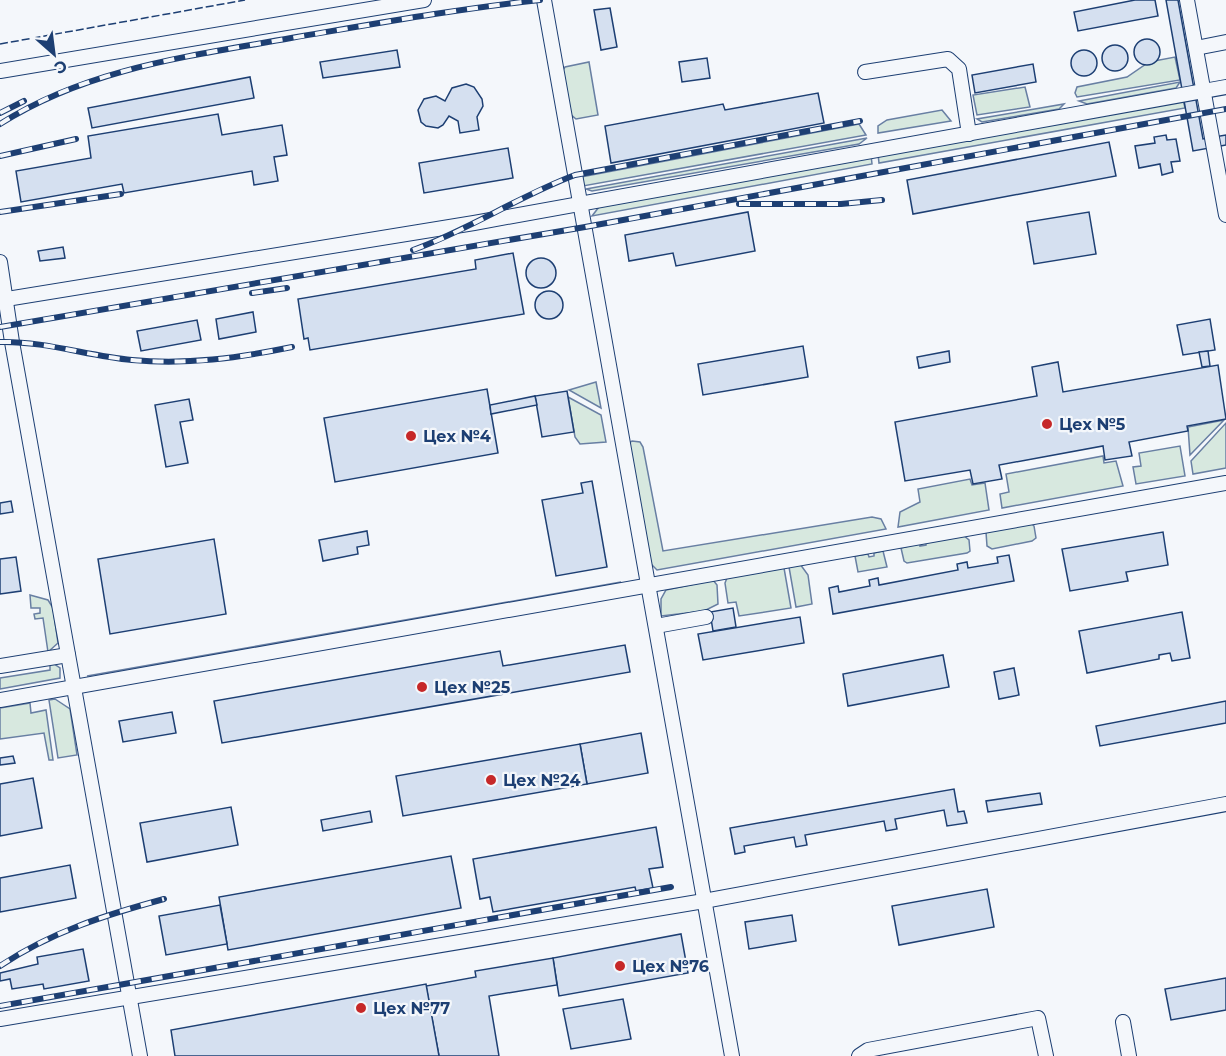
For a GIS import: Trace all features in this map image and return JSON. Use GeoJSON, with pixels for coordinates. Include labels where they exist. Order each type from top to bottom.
{"type":"FeatureCollection","features":[{"type":"Feature","properties":{"kind":"lane"},"geometry":{"type":"LineString","coordinates":[[0,71],[424,0]]}},
{"type":"Feature","properties":{"kind":"lane"},"geometry":{"type":"LineString","coordinates":[[544,0],[732,1056]]}},
{"type":"Feature","properties":{"kind":"lane"},"geometry":{"type":"LineString","coordinates":[[1187,0],[1226,215]]}},
{"type":"Feature","properties":{"kind":"lane"},"geometry":{"type":"LineString","coordinates":[[1196,48],[1226,42]]}},
{"type":"Feature","properties":{"kind":"lane"},"geometry":{"type":"LineString","coordinates":[[865,72],[948,59],[959,69],[969,134]]}},
{"type":"Feature","properties":{"kind":"lane"},"geometry":{"type":"LineString","coordinates":[[2,300],[581,205],[1226,87]]}},
{"type":"Feature","properties":{"kind":"lane"},"geometry":{"type":"LineString","coordinates":[[0,262],[2,300],[140,1056]]}},
{"type":"Feature","properties":{"kind":"lane"},"geometry":{"type":"LineString","coordinates":[[0,700],[1226,483]]}},
{"type":"Feature","properties":{"kind":"lane"},"geometry":{"type":"LineString","coordinates":[[656,626],[706,617]]}},
{"type":"Feature","properties":{"kind":"lane"},"geometry":{"type":"LineString","coordinates":[[0,666],[68,655]]}},
{"type":"Feature","properties":{"kind":"lane"},"geometry":{"type":"LineString","coordinates":[[0,1019],[704,901],[1226,804]]}},
{"type":"Feature","properties":{"kind":"lane"},"geometry":{"type":"LineString","coordinates":[[859,1056],[868,1050],[1038,1018],[1046,1056]]}},
{"type":"Feature","properties":{"kind":"lane"},"geometry":{"type":"LineString","coordinates":[[1123,1022],[1129,1056]]}},
{"type":"Feature","properties":{"kind":"shaded area"},"geometry":{"type":"Polygon","coordinates":[[[1175,57],[1180,80],[1077,97],[1075,93],[1077,87],[1127,77],[1149,62],[1175,57]]]}},
{"type":"Feature","properties":{"kind":"shaded area"},"geometry":{"type":"Polygon","coordinates":[[[589,62],[598,115],[576,119],[569,113],[563,70],[565,67],[589,62]]]}},
{"type":"Feature","properties":{"kind":"shaded area"},"geometry":{"type":"Polygon","coordinates":[[[1180,82],[1176,88],[1087,104],[1079,101],[1180,82]]]}},
{"type":"Feature","properties":{"kind":"shaded area"},"geometry":{"type":"Polygon","coordinates":[[[1025,87],[1030,107],[977,115],[973,95],[1025,87]]]}},
{"type":"Feature","properties":{"kind":"shaded area"},"geometry":{"type":"Polygon","coordinates":[[[1183,99],[1185,108],[879,163],[878,154],[1183,99]]]}},
{"type":"Feature","properties":{"kind":"shaded area"},"geometry":{"type":"Polygon","coordinates":[[[1064,104],[1059,109],[982,122],[977,119],[1064,104]]]}},
{"type":"Feature","properties":{"kind":"shaded area"},"geometry":{"type":"Polygon","coordinates":[[[942,110],[951,121],[878,133],[878,126],[887,120],[942,110]]]}},
{"type":"Feature","properties":{"kind":"shaded area"},"geometry":{"type":"Polygon","coordinates":[[[859,124],[866,135],[583,186],[581,177],[859,124]]]}},
{"type":"Feature","properties":{"kind":"shaded area"},"geometry":{"type":"Polygon","coordinates":[[[867,138],[859,144],[592,191],[586,189],[867,138]]]}},
{"type":"Feature","properties":{"kind":"shaded area"},"geometry":{"type":"Polygon","coordinates":[[[871,155],[872,164],[592,216],[599,207],[871,155]]]}},
{"type":"Feature","properties":{"kind":"shaded area"},"geometry":{"type":"Polygon","coordinates":[[[596,382],[601,408],[569,390],[596,382]]]}},
{"type":"Feature","properties":{"kind":"shaded area"},"geometry":{"type":"Polygon","coordinates":[[[568,397],[601,415],[606,442],[580,444],[575,437],[568,397]]]}},
{"type":"Feature","properties":{"kind":"shaded area"},"geometry":{"type":"Polygon","coordinates":[[[1224,420],[1190,455],[1188,427],[1224,420]]]}},
{"type":"Feature","properties":{"kind":"shaded area"},"geometry":{"type":"Polygon","coordinates":[[[1226,423],[1226,468],[1193,474],[1191,461],[1226,423]]]}},
{"type":"Feature","properties":{"kind":"shaded area"},"geometry":{"type":"Polygon","coordinates":[[[632,441],[640,442],[643,447],[663,551],[872,517],[881,519],[886,529],[657,570],[649,562],[628,444],[632,441]]]}},
{"type":"Feature","properties":{"kind":"shaded area"},"geometry":{"type":"Polygon","coordinates":[[[1180,446],[1185,476],[1136,484],[1133,467],[1141,466],[1139,453],[1180,446]]]}},
{"type":"Feature","properties":{"kind":"shaded area"},"geometry":{"type":"Polygon","coordinates":[[[1103,456],[1104,463],[1116,461],[1123,486],[1002,508],[1000,494],[1009,492],[1006,474],[1103,456]]]}},
{"type":"Feature","properties":{"kind":"shaded area"},"geometry":{"type":"Polygon","coordinates":[[[970,479],[972,485],[985,483],[989,510],[898,527],[900,512],[920,502],[918,489],[970,479]]]}},
{"type":"Feature","properties":{"kind":"shaded area"},"geometry":{"type":"Polygon","coordinates":[[[1031,523],[1034,526],[1036,538],[1032,541],[992,549],[987,546],[986,532],[1031,523]]]}},
{"type":"Feature","properties":{"kind":"shaded area"},"geometry":{"type":"Polygon","coordinates":[[[963,535],[969,540],[970,551],[967,553],[907,563],[904,561],[901,548],[920,543],[920,546],[926,545],[926,542],[963,535]]]}},
{"type":"Feature","properties":{"kind":"shaded area"},"geometry":{"type":"Polygon","coordinates":[[[883,551],[887,567],[858,572],[855,556],[868,554],[869,557],[883,551]]]}},
{"type":"Feature","properties":{"kind":"shaded area"},"geometry":{"type":"Polygon","coordinates":[[[800,564],[808,575],[812,604],[796,607],[789,567],[800,564]]]}},
{"type":"Feature","properties":{"kind":"shaded area"},"geometry":{"type":"Polygon","coordinates":[[[784,568],[791,608],[739,616],[736,602],[728,603],[725,583],[727,578],[784,568]]]}},
{"type":"Feature","properties":{"kind":"shaded area"},"geometry":{"type":"Polygon","coordinates":[[[713,580],[717,585],[718,604],[704,611],[661,616],[661,599],[666,590],[713,580]]]}},
{"type":"Feature","properties":{"kind":"shaded area"},"geometry":{"type":"Polygon","coordinates":[[[621,582],[617,585],[87,676],[621,582]]]}},
{"type":"Feature","properties":{"kind":"shaded area"},"geometry":{"type":"Polygon","coordinates":[[[30,595],[48,600],[53,608],[58,643],[48,652],[43,618],[35,619],[34,614],[40,613],[40,608],[31,608],[30,595]]]}},
{"type":"Feature","properties":{"kind":"shaded area"},"geometry":{"type":"Polygon","coordinates":[[[50,664],[60,668],[60,678],[0,689],[0,678],[50,670],[50,664]]]}},
{"type":"Feature","properties":{"kind":"shaded area"},"geometry":{"type":"Polygon","coordinates":[[[55,699],[70,709],[77,755],[58,758],[49,700],[55,699]]]}},
{"type":"Feature","properties":{"kind":"shaded area"},"geometry":{"type":"Polygon","coordinates":[[[30,703],[31,713],[46,710],[53,760],[49,760],[44,733],[0,739],[0,708],[30,703]]]}},
{"type":"Feature","properties":{"kind":"building"},"geometry":{"type":"Polygon","coordinates":[[[1135,0],[1155,0],[1158,16],[1078,31],[1074,12],[1135,0]]]}},
{"type":"Feature","properties":{"kind":"building"},"geometry":{"type":"Polygon","coordinates":[[[1166,0],[1178,0],[1203,139],[1226,135],[1226,145],[1193,151],[1166,0]]]}},
{"type":"Feature","properties":{"kind":"building"},"geometry":{"type":"Polygon","coordinates":[[[610,8],[617,47],[601,50],[594,10],[610,8]]]}},
{"type":"Feature","properties":{"kind":"building"},"geometry":{"type":"Polygon","coordinates":[[[1147,39],[1156,43],[1160,52],[1156,61],[1147,65],[1138,61],[1134,52],[1138,43],[1147,39]]]}},
{"type":"Feature","properties":{"kind":"building"},"geometry":{"type":"Polygon","coordinates":[[[1115,45],[1124,49],[1128,58],[1124,67],[1115,71],[1106,67],[1102,58],[1106,49],[1115,45]]]}},
{"type":"Feature","properties":{"kind":"building"},"geometry":{"type":"Polygon","coordinates":[[[397,50],[400,67],[323,78],[320,62],[397,50]]]}},
{"type":"Feature","properties":{"kind":"building"},"geometry":{"type":"Polygon","coordinates":[[[1084,50],[1093,54],[1097,63],[1093,72],[1084,76],[1075,72],[1071,63],[1075,54],[1084,50]]]}},
{"type":"Feature","properties":{"kind":"building"},"geometry":{"type":"Polygon","coordinates":[[[707,58],[710,78],[682,82],[679,62],[707,58]]]}},
{"type":"Feature","properties":{"kind":"building"},"geometry":{"type":"Polygon","coordinates":[[[1033,64],[1036,82],[975,93],[972,75],[1033,64]]]}},
{"type":"Feature","properties":{"kind":"building"},"geometry":{"type":"Polygon","coordinates":[[[250,77],[254,98],[92,128],[88,108],[250,77]]]}},
{"type":"Feature","properties":{"kind":"building"},"geometry":{"type":"Polygon","coordinates":[[[466,84],[474,87],[482,99],[483,106],[477,117],[479,130],[460,133],[458,121],[449,116],[438,128],[426,126],[421,122],[418,110],[424,99],[436,96],[445,101],[452,88],[466,84]]]}},
{"type":"Feature","properties":{"kind":"building"},"geometry":{"type":"Polygon","coordinates":[[[818,93],[824,123],[611,163],[605,126],[723,104],[725,110],[818,93]]]}},
{"type":"Feature","properties":{"kind":"building"},"geometry":{"type":"Polygon","coordinates":[[[218,114],[222,135],[282,125],[287,155],[274,157],[278,181],[254,185],[252,171],[124,193],[122,184],[21,202],[16,171],[91,158],[88,136],[218,114]]]}},
{"type":"Feature","properties":{"kind":"building"},"geometry":{"type":"Polygon","coordinates":[[[1166,135],[1167,140],[1176,139],[1180,161],[1171,162],[1173,172],[1162,175],[1160,164],[1139,168],[1135,146],[1155,143],[1154,137],[1166,135]]]}},
{"type":"Feature","properties":{"kind":"building"},"geometry":{"type":"Polygon","coordinates":[[[1109,142],[1116,176],[913,214],[907,180],[1109,142]]]}},
{"type":"Feature","properties":{"kind":"building"},"geometry":{"type":"Polygon","coordinates":[[[508,148],[513,178],[424,193],[419,163],[508,148]]]}},
{"type":"Feature","properties":{"kind":"building"},"geometry":{"type":"Polygon","coordinates":[[[748,212],[755,251],[676,266],[673,253],[629,261],[625,235],[748,212]]]}},
{"type":"Feature","properties":{"kind":"building"},"geometry":{"type":"Polygon","coordinates":[[[1089,212],[1096,254],[1034,264],[1027,222],[1089,212]]]}},
{"type":"Feature","properties":{"kind":"building"},"geometry":{"type":"Polygon","coordinates":[[[63,247],[65,258],[40,261],[38,251],[63,247]]]}},
{"type":"Feature","properties":{"kind":"building"},"geometry":{"type":"Polygon","coordinates":[[[513,253],[524,314],[310,350],[308,338],[304,339],[298,299],[476,269],[475,260],[513,253]]]}},
{"type":"Feature","properties":{"kind":"building"},"geometry":{"type":"Polygon","coordinates":[[[541,258],[551,263],[556,273],[551,283],[541,288],[531,283],[526,273],[531,263],[541,258]]]}},
{"type":"Feature","properties":{"kind":"building"},"geometry":{"type":"Polygon","coordinates":[[[549,291],[559,295],[563,305],[559,315],[549,319],[539,315],[535,305],[539,295],[549,291]]]}},
{"type":"Feature","properties":{"kind":"building"},"geometry":{"type":"Polygon","coordinates":[[[253,312],[256,332],[219,339],[216,319],[253,312]]]}},
{"type":"Feature","properties":{"kind":"building"},"geometry":{"type":"Polygon","coordinates":[[[1210,319],[1215,350],[1183,355],[1177,325],[1210,319]]]}},
{"type":"Feature","properties":{"kind":"building"},"geometry":{"type":"Polygon","coordinates":[[[197,320],[201,340],[141,351],[137,331],[197,320]]]}},
{"type":"Feature","properties":{"kind":"building"},"geometry":{"type":"Polygon","coordinates":[[[803,346],[808,377],[703,395],[698,364],[803,346]]]}},
{"type":"Feature","properties":{"kind":"building"},"geometry":{"type":"Polygon","coordinates":[[[949,351],[950,362],[919,368],[917,357],[949,351]]]}},
{"type":"Feature","properties":{"kind":"building"},"geometry":{"type":"Polygon","coordinates":[[[1208,351],[1210,366],[1202,367],[1199,352],[1208,351]]]}},
{"type":"Feature","properties":{"kind":"building","name":"Цех №5"},"geometry":{"type":"Polygon","coordinates":[[[1058,362],[1063,392],[1218,365],[1226,419],[1187,426],[1188,431],[1129,442],[1132,456],[1105,460],[1103,446],[999,465],[1002,479],[973,484],[970,470],[905,481],[895,422],[1037,396],[1032,367],[1058,362]]]}},
{"type":"Feature","properties":{"kind":"building","name":"Цех №4"},"geometry":{"type":"Polygon","coordinates":[[[487,389],[498,453],[335,482],[324,418],[487,389]]]}},
{"type":"Feature","properties":{"kind":"building"},"geometry":{"type":"Polygon","coordinates":[[[567,391],[574,432],[542,437],[535,396],[567,391]]]}},
{"type":"Feature","properties":{"kind":"building"},"geometry":{"type":"Polygon","coordinates":[[[535,396],[537,405],[491,414],[490,405],[535,396]]]}},
{"type":"Feature","properties":{"kind":"building"},"geometry":{"type":"Polygon","coordinates":[[[189,399],[193,420],[180,422],[188,463],[166,467],[155,405],[189,399]]]}},
{"type":"Feature","properties":{"kind":"building"},"geometry":{"type":"Polygon","coordinates":[[[592,481],[607,567],[556,576],[542,500],[583,493],[581,483],[592,481]]]}},
{"type":"Feature","properties":{"kind":"building"},"geometry":{"type":"Polygon","coordinates":[[[11,501],[13,512],[0,514],[0,503],[11,501]]]}},
{"type":"Feature","properties":{"kind":"building"},"geometry":{"type":"Polygon","coordinates":[[[367,531],[369,545],[357,547],[358,554],[323,561],[319,540],[367,531]]]}},
{"type":"Feature","properties":{"kind":"building"},"geometry":{"type":"Polygon","coordinates":[[[1163,532],[1168,565],[1126,572],[1128,581],[1070,591],[1062,549],[1163,532]]]}},
{"type":"Feature","properties":{"kind":"building"},"geometry":{"type":"Polygon","coordinates":[[[214,539],[226,614],[110,634],[98,559],[214,539]]]}},
{"type":"Feature","properties":{"kind":"building"},"geometry":{"type":"Polygon","coordinates":[[[1009,555],[1014,581],[833,614],[829,588],[838,586],[839,592],[870,586],[869,580],[878,578],[879,585],[958,570],[957,564],[967,562],[968,568],[998,563],[997,557],[1009,555]]]}},
{"type":"Feature","properties":{"kind":"building"},"geometry":{"type":"Polygon","coordinates":[[[16,557],[21,591],[0,594],[0,559],[16,557]]]}},
{"type":"Feature","properties":{"kind":"building"},"geometry":{"type":"Polygon","coordinates":[[[733,608],[736,627],[713,631],[710,612],[733,608]]]}},
{"type":"Feature","properties":{"kind":"building"},"geometry":{"type":"Polygon","coordinates":[[[1182,612],[1190,658],[1172,661],[1170,653],[1159,655],[1159,659],[1087,673],[1079,631],[1182,612]]]}},
{"type":"Feature","properties":{"kind":"building"},"geometry":{"type":"Polygon","coordinates":[[[800,617],[804,643],[703,660],[698,634],[800,617]]]}},
{"type":"Feature","properties":{"kind":"building","name":"Цех №25"},"geometry":{"type":"Polygon","coordinates":[[[625,645],[630,672],[222,743],[214,701],[500,651],[503,666],[625,645]]]}},
{"type":"Feature","properties":{"kind":"building"},"geometry":{"type":"Polygon","coordinates":[[[943,655],[949,687],[848,706],[843,674],[943,655]]]}},
{"type":"Feature","properties":{"kind":"building"},"geometry":{"type":"Polygon","coordinates":[[[1014,668],[1019,695],[999,699],[994,672],[1014,668]]]}},
{"type":"Feature","properties":{"kind":"building"},"geometry":{"type":"Polygon","coordinates":[[[1226,701],[1226,723],[1100,746],[1096,726],[1226,701]]]}},
{"type":"Feature","properties":{"kind":"building"},"geometry":{"type":"Polygon","coordinates":[[[172,712],[176,733],[123,742],[119,721],[172,712]]]}},
{"type":"Feature","properties":{"kind":"building"},"geometry":{"type":"Polygon","coordinates":[[[641,733],[648,773],[587,784],[580,744],[641,733]]]}},
{"type":"Feature","properties":{"kind":"building","name":"Цех №24"},"geometry":{"type":"Polygon","coordinates":[[[580,744],[587,784],[403,816],[396,776],[580,744]]]}},
{"type":"Feature","properties":{"kind":"building"},"geometry":{"type":"Polygon","coordinates":[[[13,756],[15,763],[0,765],[0,758],[13,756]]]}},
{"type":"Feature","properties":{"kind":"building"},"geometry":{"type":"Polygon","coordinates":[[[33,778],[42,828],[0,836],[0,784],[33,778]]]}},
{"type":"Feature","properties":{"kind":"building"},"geometry":{"type":"Polygon","coordinates":[[[954,789],[958,812],[964,811],[967,823],[947,826],[944,810],[895,819],[897,829],[886,831],[884,821],[805,835],[807,845],[796,847],[794,837],[744,846],[745,852],[735,854],[730,828],[954,789]]]}},
{"type":"Feature","properties":{"kind":"building"},"geometry":{"type":"Polygon","coordinates":[[[1040,793],[1042,804],[988,812],[986,801],[1040,793]]]}},
{"type":"Feature","properties":{"kind":"building"},"geometry":{"type":"Polygon","coordinates":[[[231,807],[238,845],[147,862],[140,823],[231,807]]]}},
{"type":"Feature","properties":{"kind":"building"},"geometry":{"type":"Polygon","coordinates":[[[370,811],[372,822],[323,831],[321,820],[370,811]]]}},
{"type":"Feature","properties":{"kind":"building"},"geometry":{"type":"Polygon","coordinates":[[[656,827],[663,867],[649,869],[653,888],[636,891],[635,887],[493,912],[490,897],[480,899],[473,859],[656,827]]]}},
{"type":"Feature","properties":{"kind":"building"},"geometry":{"type":"Polygon","coordinates":[[[451,856],[461,908],[228,950],[219,897],[451,856]]]}},
{"type":"Feature","properties":{"kind":"building"},"geometry":{"type":"Polygon","coordinates":[[[70,865],[76,898],[0,912],[0,878],[70,865]]]}},
{"type":"Feature","properties":{"kind":"building"},"geometry":{"type":"Polygon","coordinates":[[[987,889],[994,927],[899,945],[892,906],[987,889]]]}},
{"type":"Feature","properties":{"kind":"building"},"geometry":{"type":"Polygon","coordinates":[[[220,905],[227,944],[166,955],[159,916],[220,905]]]}},
{"type":"Feature","properties":{"kind":"building"},"geometry":{"type":"Polygon","coordinates":[[[792,915],[796,941],[749,949],[745,922],[792,915]]]}},
{"type":"Feature","properties":{"kind":"building","name":"Цех №76"},"geometry":{"type":"Polygon","coordinates":[[[681,934],[688,973],[559,996],[553,958],[681,934]]]}},
{"type":"Feature","properties":{"kind":"building"},"geometry":{"type":"Polygon","coordinates":[[[83,949],[89,981],[44,989],[43,984],[12,989],[10,979],[0,981],[0,973],[38,964],[37,957],[83,949]]]}},
{"type":"Feature","properties":{"kind":"building"},"geometry":{"type":"Polygon","coordinates":[[[553,958],[557,985],[489,996],[499,1056],[439,1056],[426,986],[476,977],[475,971],[553,958]]]}},
{"type":"Feature","properties":{"kind":"building"},"geometry":{"type":"Polygon","coordinates":[[[1226,978],[1226,1010],[1171,1020],[1165,989],[1226,978]]]}},
{"type":"Feature","properties":{"kind":"building","name":"Цех №77"},"geometry":{"type":"Polygon","coordinates":[[[426,984],[439,1056],[175,1056],[171,1030],[426,984]]]}},
{"type":"Feature","properties":{"kind":"building"},"geometry":{"type":"Polygon","coordinates":[[[623,999],[631,1039],[571,1049],[563,1009],[623,999]]]}},
{"type":"Feature","properties":{"kind":"railway"},"geometry":{"type":"LineString","coordinates":[[0,124],[68,89],[178,58],[384,22],[540,0]]}},
{"type":"Feature","properties":{"kind":"railway"},"geometry":{"type":"LineString","coordinates":[[0,113],[24,101]]}},
{"type":"Feature","properties":{"kind":"railway"},"geometry":{"type":"LineString","coordinates":[[0,327],[585,227],[1226,109]]}},
{"type":"Feature","properties":{"kind":"railway"},"geometry":{"type":"LineString","coordinates":[[413,250],[575,175],[860,121]]}},
{"type":"Feature","properties":{"kind":"railway"},"geometry":{"type":"LineString","coordinates":[[0,156],[76,139]]}},
{"type":"Feature","properties":{"kind":"railway"},"geometry":{"type":"LineString","coordinates":[[0,212],[121,194]]}},
{"type":"Feature","properties":{"kind":"railway"},"geometry":{"type":"LineString","coordinates":[[739,204],[841,204],[882,200]]}},
{"type":"Feature","properties":{"kind":"railway"},"geometry":{"type":"LineString","coordinates":[[252,293],[287,288]]}},
{"type":"Feature","properties":{"kind":"railway"},"geometry":{"type":"LineString","coordinates":[[0,342],[50,346],[132,360],[173,362],[212,360],[292,347]]}},
{"type":"Feature","properties":{"kind":"railway"},"geometry":{"type":"LineString","coordinates":[[0,1006],[671,887]]}},
{"type":"Feature","properties":{"kind":"railway"},"geometry":{"type":"LineString","coordinates":[[0,966],[59,934],[121,911],[164,899]]}},
{"type":"Feature","properties":{"kind":"fence"},"geometry":{"type":"LineString","coordinates":[[0,44],[245,0]]}},
{"type":"Feature","properties":{"kind":"place","name":"Цех №5"},"geometry":{"type":"Point","coordinates":[1047,424]}},
{"type":"Feature","properties":{"kind":"place","name":"Цех №4"},"geometry":{"type":"Point","coordinates":[411,436]}},
{"type":"Feature","properties":{"kind":"place","name":"Цех №25"},"geometry":{"type":"Point","coordinates":[422,687]}},
{"type":"Feature","properties":{"kind":"place","name":"Цех №24"},"geometry":{"type":"Point","coordinates":[491,780]}},
{"type":"Feature","properties":{"kind":"place","name":"Цех №76"},"geometry":{"type":"Point","coordinates":[620,966]}},
{"type":"Feature","properties":{"kind":"place","name":"Цех №77"},"geometry":{"type":"Point","coordinates":[361,1008]}}]}
